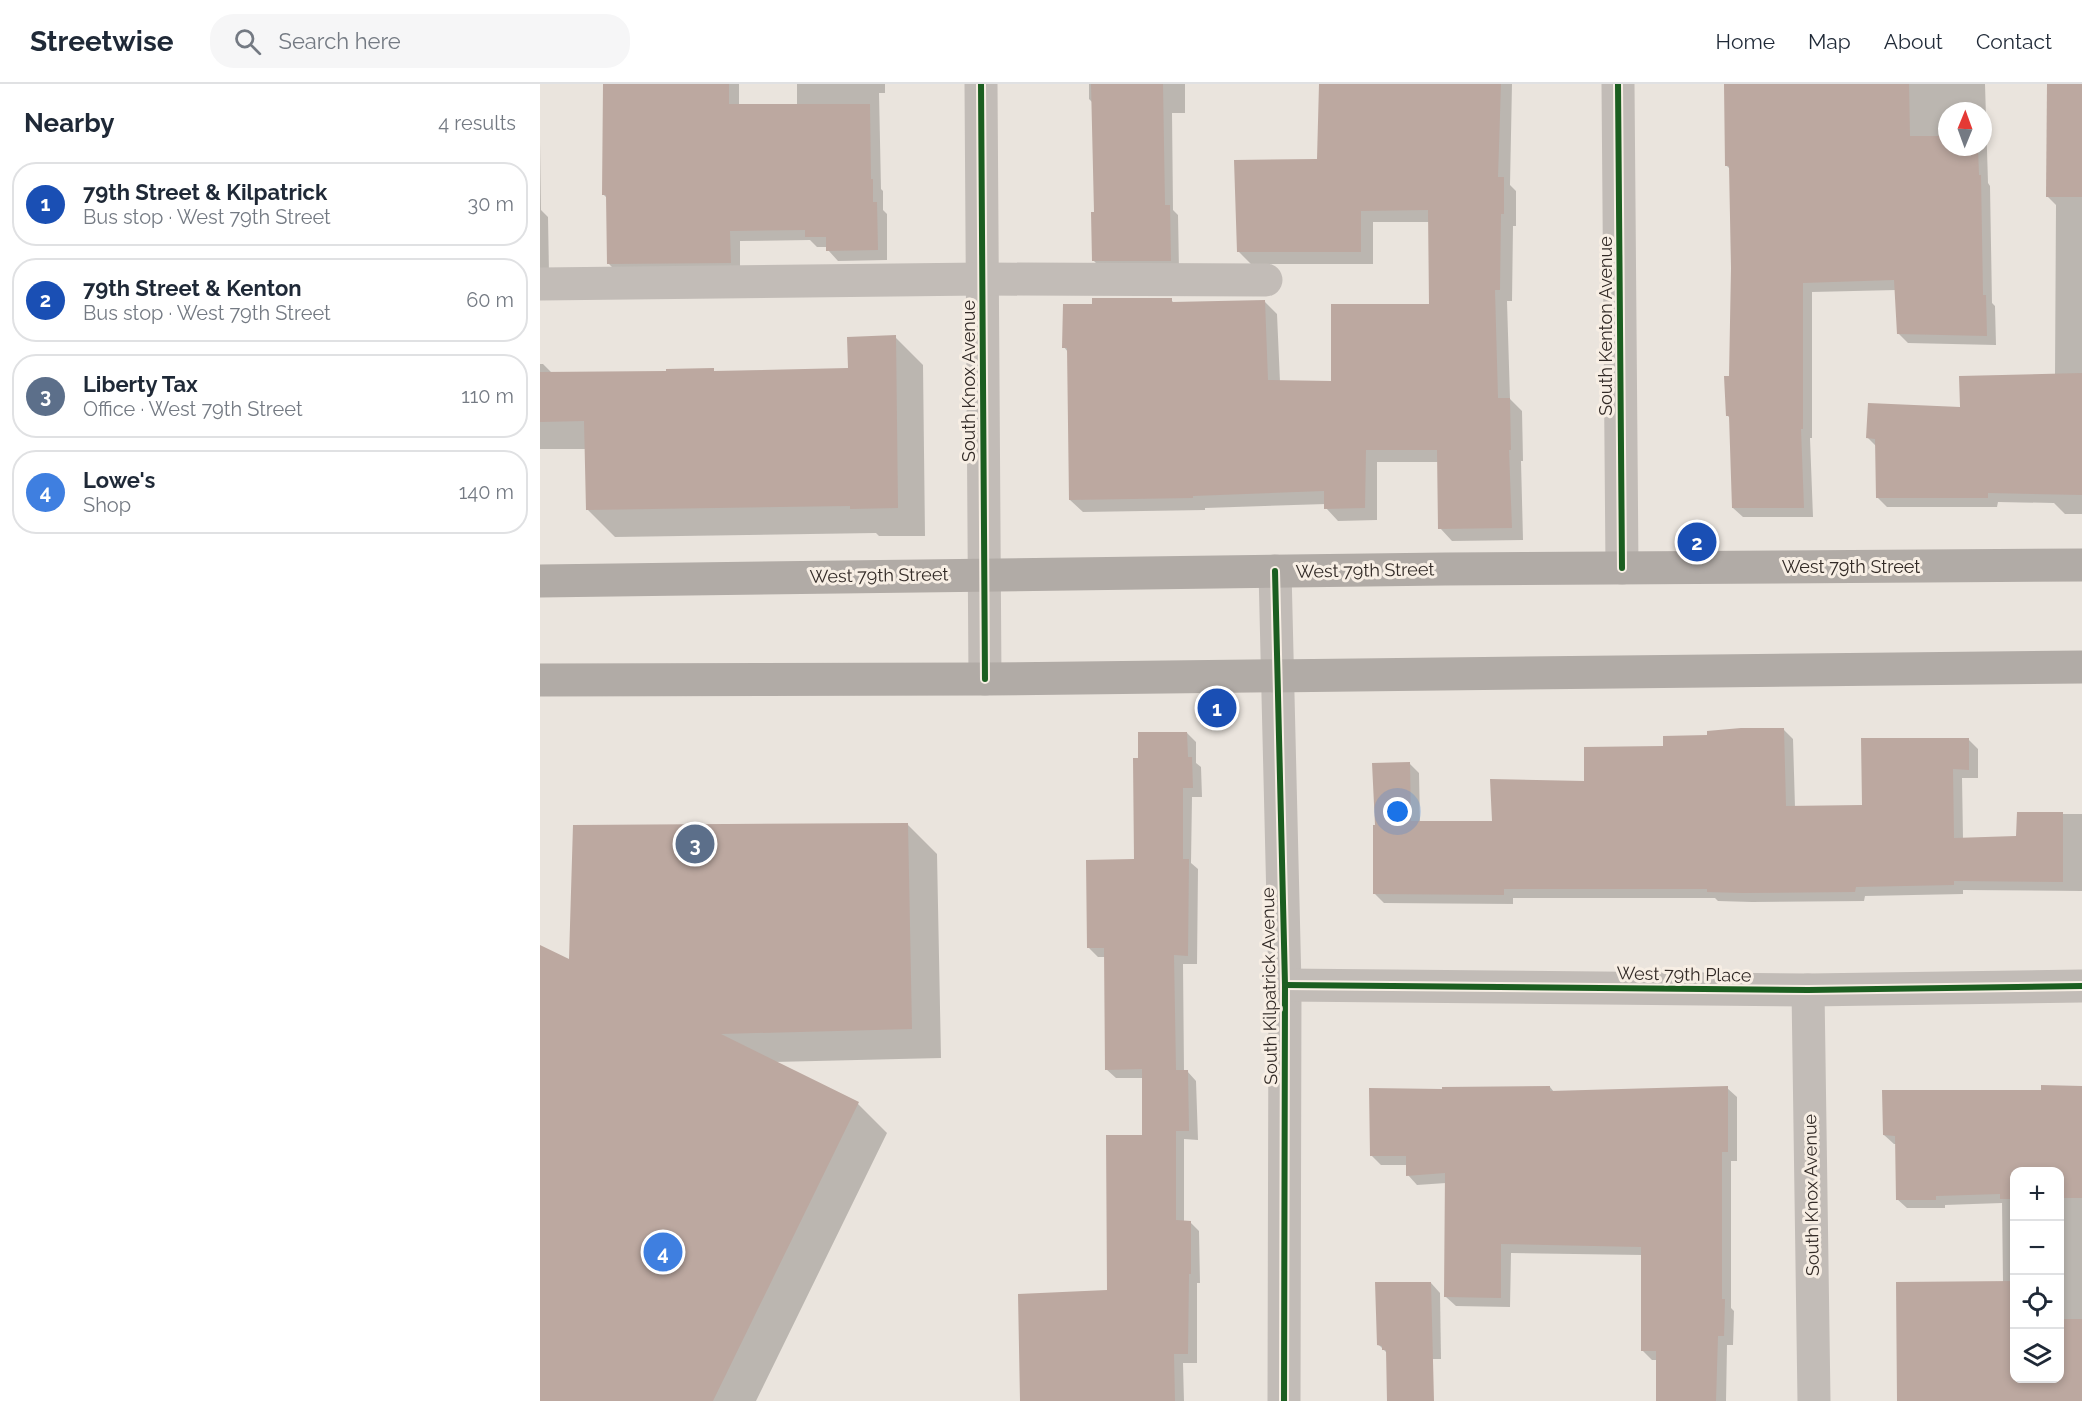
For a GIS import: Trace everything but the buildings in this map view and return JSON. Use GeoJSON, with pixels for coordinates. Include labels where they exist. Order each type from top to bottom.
{"type":"FeatureCollection","features":[{"type":"Feature","properties":{"kind":"main road","name":"West 79th Street"},"geometry":{"type":"LineString","coordinates":[[540,581],[984,574],[2082,565]]}},
{"type":"Feature","properties":{"kind":"main road"},"geometry":{"type":"LineString","coordinates":[[540,680],[985,679],[2082,667]]}},
{"type":"Feature","properties":{"kind":"street","name":"South Knox Avenue"},"geometry":{"type":"LineString","coordinates":[[981,84],[985,679]]}},
{"type":"Feature","properties":{"kind":"street","name":"South Kenton Avenue"},"geometry":{"type":"LineString","coordinates":[[1617,84],[1622,568]]}},
{"type":"Feature","properties":{"kind":"street"},"geometry":{"type":"LineString","coordinates":[[540,284],[982,279],[1266,280]]}},
{"type":"Feature","properties":{"kind":"street","name":"South Kilpatrick Avenue"},"geometry":{"type":"LineString","coordinates":[[1275,571],[1285,985],[1284,1401]]}},
{"type":"Feature","properties":{"kind":"street","name":"West 79th Place"},"geometry":{"type":"LineString","coordinates":[[1285,985],[1808,990],[2082,986]]}},
{"type":"Feature","properties":{"kind":"street","name":"South Knox Avenue"},"geometry":{"type":"LineString","coordinates":[[1808,990],[1814,1401]]}},
{"type":"Feature","properties":{"kind":"cycle path"},"geometry":{"type":"LineString","coordinates":[[981,84],[985,679]]}},
{"type":"Feature","properties":{"kind":"cycle path"},"geometry":{"type":"LineString","coordinates":[[1618,84],[1622,568]]}},
{"type":"Feature","properties":{"kind":"cycle path"},"geometry":{"type":"LineString","coordinates":[[1275,571],[1285,985],[1284,1401]]}},
{"type":"Feature","properties":{"kind":"cycle path"},"geometry":{"type":"LineString","coordinates":[[1285,985],[1808,990],[2082,986]]}},
{"type":"Feature","properties":{"kind":"place","name":"79th Street & Kenton"},"geometry":{"type":"Point","coordinates":[1697,542]}},
{"type":"Feature","properties":{"kind":"place","name":"79th Street & Kilpatrick"},"geometry":{"type":"Point","coordinates":[1217,708]}},
{"type":"Feature","properties":{"kind":"place","name":"Liberty Tax"},"geometry":{"type":"Point","coordinates":[695,844]}},
{"type":"Feature","properties":{"kind":"place","name":"Lowe's"},"geometry":{"type":"Point","coordinates":[663,1252]}}]}
